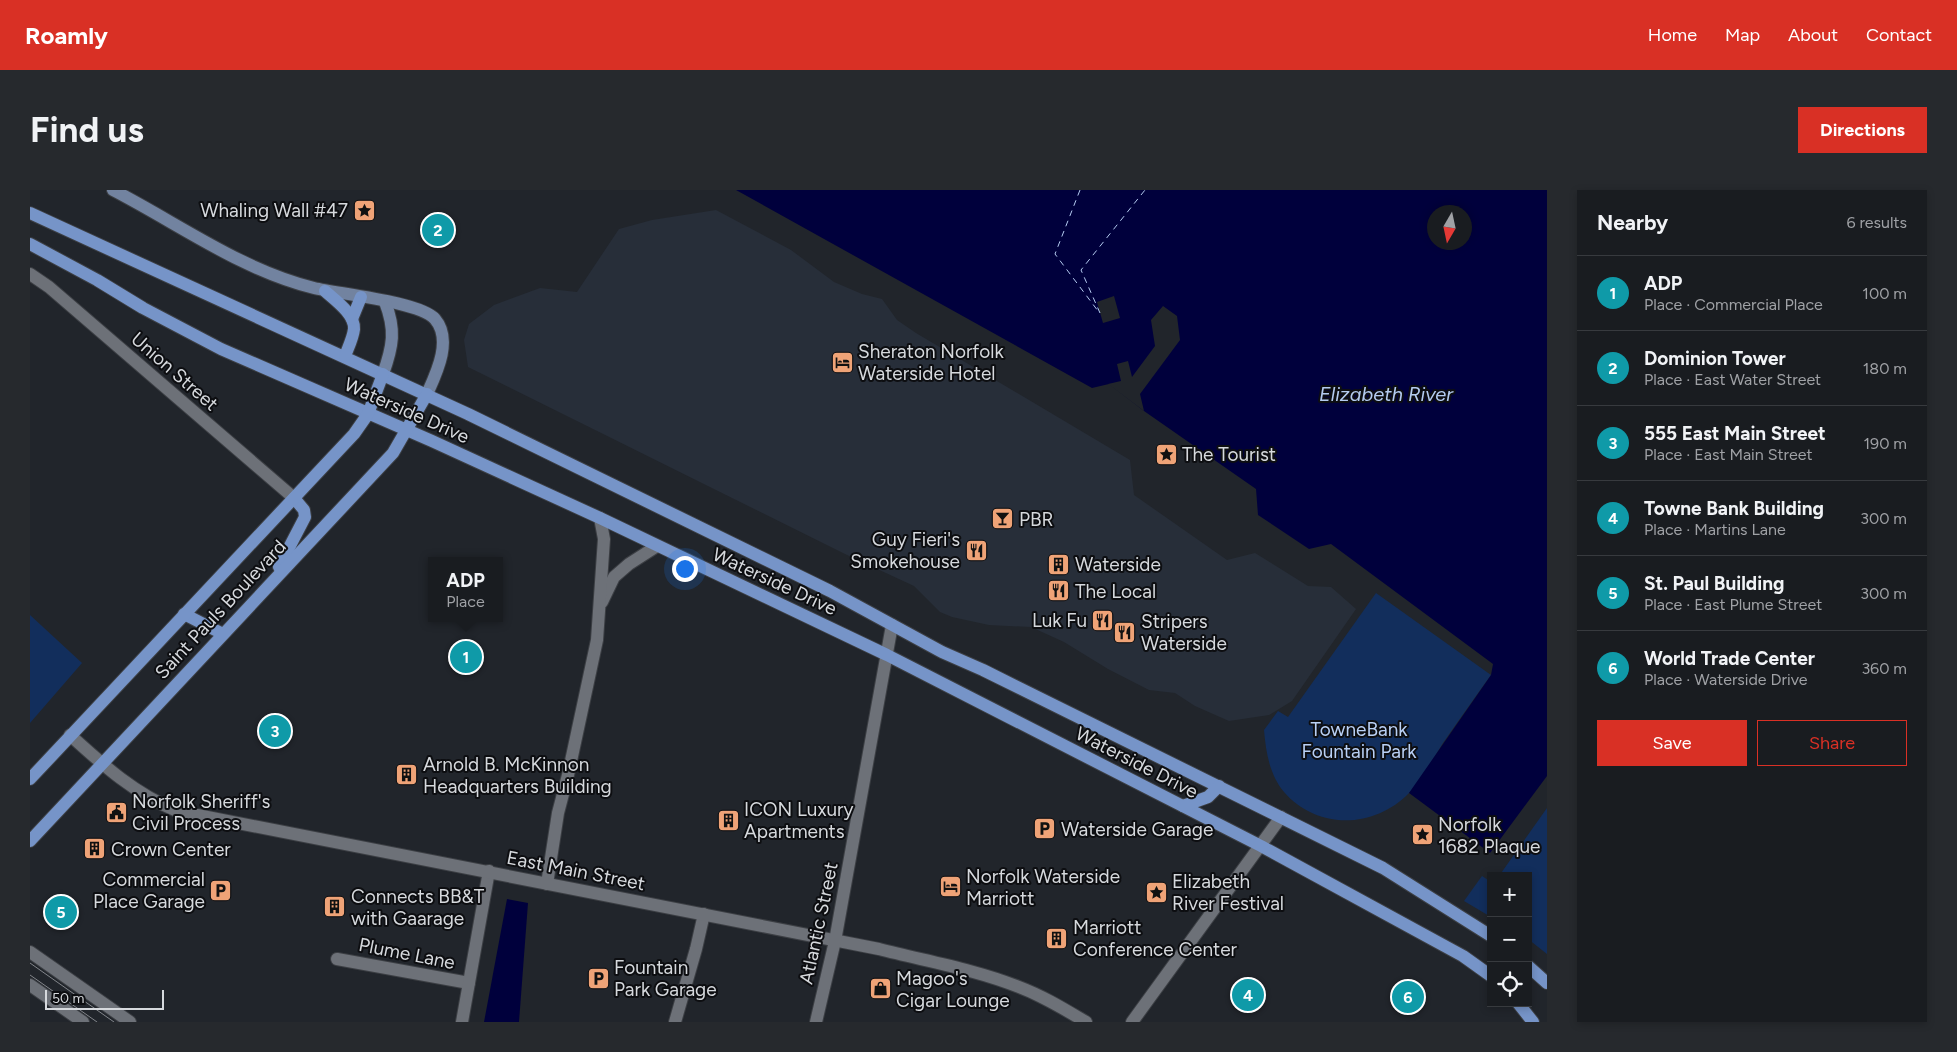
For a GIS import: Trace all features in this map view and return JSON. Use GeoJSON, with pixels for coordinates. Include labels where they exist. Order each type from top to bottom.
{"type":"FeatureCollection","features":[{"type":"Feature","properties":{"kind":"main road"},"geometry":{"type":"LineString","coordinates":[[113,190],[244,262],[286,280],[326,291],[418,308],[430,315],[438,323],[442,336],[442,352],[437,371],[426,394]]}},
{"type":"Feature","properties":{"kind":"main road","name":"Waterside Drive"},"geometry":{"type":"LineString","coordinates":[[30,213],[345,356],[661,507],[837,595],[942,652],[983,670],[1383,868],[1487,933]]}},
{"type":"Feature","properties":{"kind":"main road","name":"Waterside Drive"},"geometry":{"type":"LineString","coordinates":[[30,244],[195,336],[600,518],[887,655],[1261,846],[1463,956],[1487,973]]}},
{"type":"Feature","properties":{"kind":"main road"},"geometry":{"type":"LineString","coordinates":[[326,291],[352,319]]}},
{"type":"Feature","properties":{"kind":"main road"},"geometry":{"type":"LineString","coordinates":[[345,356],[354,330],[352,319],[361,297]]}},
{"type":"Feature","properties":{"kind":"main road"},"geometry":{"type":"LineString","coordinates":[[383,374],[392,347],[393,330],[392,321],[385,302]]}},
{"type":"Feature","properties":{"kind":"main road","name":"Saint Pauls Boulevard"},"geometry":{"type":"LineString","coordinates":[[30,779],[354,434],[368,414],[383,374]]}},
{"type":"Feature","properties":{"kind":"main road","name":"Saint Pauls Boulevard"},"geometry":{"type":"LineString","coordinates":[[30,841],[392,453],[407,430],[426,394]]}},
{"type":"Feature","properties":{"kind":"main road"},"geometry":{"type":"LineString","coordinates":[[270,585],[305,517],[304,510],[294,498]]}},
{"type":"Feature","properties":{"kind":"main road"},"geometry":{"type":"LineString","coordinates":[[184,614],[222,634]]}},
{"type":"Feature","properties":{"kind":"main road"},"geometry":{"type":"LineString","coordinates":[[1183,806],[1208,797],[1219,786]]}},
{"type":"Feature","properties":{"kind":"main road"},"geometry":{"type":"LineString","coordinates":[[1532,970],[1547,983]]}},
{"type":"Feature","properties":{"kind":"main road"},"geometry":{"type":"LineString","coordinates":[[1521,1007],[1533,1022]]}},
{"type":"Feature","properties":{"kind":"street","name":"Union Street"},"geometry":{"type":"LineString","coordinates":[[30,274],[49,287],[294,498]]}},
{"type":"Feature","properties":{"kind":"street"},"geometry":{"type":"LineString","coordinates":[[547,884],[558,813],[597,640],[604,540],[600,518]]}},
{"type":"Feature","properties":{"kind":"street"},"geometry":{"type":"LineString","coordinates":[[600,607],[614,577],[629,564],[657,546]]}},
{"type":"Feature","properties":{"kind":"street","name":"Atlantic Street"},"geometry":{"type":"LineString","coordinates":[[816,1022],[835,941],[892,625]]}},
{"type":"Feature","properties":{"kind":"street","name":"East Main Street"},"geometry":{"type":"LineString","coordinates":[[70,735],[135,790],[177,811],[879,949],[989,976],[1056,1003],[1086,1022]]}},
{"type":"Feature","properties":{"kind":"street"},"geometry":{"type":"LineString","coordinates":[[1132,1022],[1281,817]]}},
{"type":"Feature","properties":{"kind":"street"},"geometry":{"type":"LineString","coordinates":[[462,1022],[490,872]]}},
{"type":"Feature","properties":{"kind":"street"},"geometry":{"type":"LineString","coordinates":[[675,1022],[704,914]]}},
{"type":"Feature","properties":{"kind":"street"},"geometry":{"type":"LineString","coordinates":[[30,952],[130,1022]]}},
{"type":"Feature","properties":{"kind":"street","name":"Plume Lane"},"geometry":{"type":"LineString","coordinates":[[337,959],[469,983]]}},
{"type":"Feature","properties":{"kind":"street"},"geometry":{"type":"LineString","coordinates":[[30,984],[83,1022]]}},
{"type":"Feature","properties":{"kind":"shaded area"},"geometry":{"type":"Polygon","coordinates":[[[716,210],[791,250],[834,282],[862,294],[882,299],[897,320],[916,333],[1130,460],[1134,495],[1227,560],[1255,553],[1308,586],[1331,587],[1356,609],[1292,701],[1269,715],[1229,721],[1195,706],[1175,693],[1149,690],[1108,669],[1064,642],[1031,627],[989,625],[952,617],[940,612],[914,586],[845,554],[468,367],[464,340],[469,324],[494,305],[540,288],[577,292],[619,229],[652,220],[716,210]]]}},
{"type":"Feature","properties":{"kind":"green space","name":"TowneBank Fountain Park"},"geometry":{"type":"Polygon","coordinates":[[[1376,593],[1491,675],[1443,743],[1423,776],[1409,793],[1387,810],[1375,815],[1362,819],[1334,820],[1321,817],[1296,804],[1280,787],[1270,766],[1264,730],[1278,711],[1288,717],[1376,593]]]}},
{"type":"Feature","properties":{"kind":"green space"},"geometry":{"type":"Polygon","coordinates":[[[30,615],[82,663],[30,723],[30,615]]]}},
{"type":"Feature","properties":{"kind":"green space"},"geometry":{"type":"Polygon","coordinates":[[[1547,808],[1547,954],[1532,942],[1532,872],[1502,872],[1547,808]]]}},
{"type":"Feature","properties":{"kind":"green space"},"geometry":{"type":"Polygon","coordinates":[[[1482,876],[1487,879],[1487,915],[1464,901],[1482,876]]]}},
{"type":"Feature","properties":{"kind":"water","name":"Elizabeth River"},"geometry":{"type":"Polygon","coordinates":[[[736,190],[1547,190],[1547,776],[1490,853],[1409,793],[1491,675],[1493,664],[1331,544],[1309,549],[1258,515],[1256,489],[1144,411],[1109,384],[1092,388],[736,190]]]}},
{"type":"Feature","properties":{"kind":"water"},"geometry":{"type":"Polygon","coordinates":[[[507,899],[528,903],[519,1022],[484,1022],[507,899]]]}},
{"type":"Feature","properties":{"kind":"pier"},"geometry":{"type":"Polygon","coordinates":[[[1114,296],[1120,318],[1103,323],[1097,302],[1114,296]]]}},
{"type":"Feature","properties":{"kind":"pier"},"geometry":{"type":"Polygon","coordinates":[[[1163,306],[1177,316],[1180,340],[1140,394],[1144,411],[1108,384],[1121,381],[1117,364],[1128,361],[1132,377],[1155,346],[1151,320],[1163,306]]]}},
{"type":"Feature","properties":{"kind":"ferry route"},"geometry":{"type":"LineString","coordinates":[[1080,190],[1055,254],[1098,311]]}},
{"type":"Feature","properties":{"kind":"ferry route"},"geometry":{"type":"LineString","coordinates":[[1100,313],[1081,270],[1145,190]]}},
{"type":"Feature","properties":{"kind":"tram line"},"geometry":{"type":"LineString","coordinates":[[30,963],[114,1022]]}},
{"type":"Feature","properties":{"kind":"tram line"},"geometry":{"type":"LineString","coordinates":[[30,975],[97,1022]]}},
{"type":"Feature","properties":{"kind":"place","name":"Whaling Wall #47"},"geometry":{"type":"Point","coordinates":[364,210]}},
{"type":"Feature","properties":{"kind":"place","name":"Dominion Tower"},"geometry":{"type":"Point","coordinates":[438,230]}},
{"type":"Feature","properties":{"kind":"place","name":"Sheraton Norfolk Waterside Hotel"},"geometry":{"type":"Point","coordinates":[842,362]}},
{"type":"Feature","properties":{"kind":"place","name":"The Tourist"},"geometry":{"type":"Point","coordinates":[1166,454]}},
{"type":"Feature","properties":{"kind":"place","name":"PBR"},"geometry":{"type":"Point","coordinates":[1003,519]}},
{"type":"Feature","properties":{"kind":"place","name":"Guy Fieri's Smokehouse"},"geometry":{"type":"Point","coordinates":[976,550]}},
{"type":"Feature","properties":{"kind":"place","name":"Waterside"},"geometry":{"type":"Point","coordinates":[1059,564]}},
{"type":"Feature","properties":{"kind":"place","name":"The Local"},"geometry":{"type":"Point","coordinates":[1059,591]}},
{"type":"Feature","properties":{"kind":"place","name":"Luk Fu"},"geometry":{"type":"Point","coordinates":[1103,620]}},
{"type":"Feature","properties":{"kind":"place","name":"Stripers Waterside"},"geometry":{"type":"Point","coordinates":[1125,632]}},
{"type":"Feature","properties":{"kind":"place","name":"ADP"},"geometry":{"type":"Point","coordinates":[466,657]}},
{"type":"Feature","properties":{"kind":"place","name":"555 East Main Street"},"geometry":{"type":"Point","coordinates":[275,731]}},
{"type":"Feature","properties":{"kind":"place","name":"Arnold B. McKinnon Headquarters Building"},"geometry":{"type":"Point","coordinates":[407,775]}},
{"type":"Feature","properties":{"kind":"place","name":"Norfolk Sheriff's Civil Process"},"geometry":{"type":"Point","coordinates":[116,812]}},
{"type":"Feature","properties":{"kind":"place","name":"ICON Luxury Apartments"},"geometry":{"type":"Point","coordinates":[728,820]}},
{"type":"Feature","properties":{"kind":"place","name":"Waterside Garage"},"geometry":{"type":"Point","coordinates":[1045,829]}},
{"type":"Feature","properties":{"kind":"place","name":"Norfolk 1682 Plaque"},"geometry":{"type":"Point","coordinates":[1422,835]}},
{"type":"Feature","properties":{"kind":"place","name":"Crown Center"},"geometry":{"type":"Point","coordinates":[95,849]}},
{"type":"Feature","properties":{"kind":"place","name":"Norfolk Waterside Marriott"},"geometry":{"type":"Point","coordinates":[950,887]}},
{"type":"Feature","properties":{"kind":"place","name":"Commercial Place Garage"},"geometry":{"type":"Point","coordinates":[221,890]}},
{"type":"Feature","properties":{"kind":"place","name":"Elizabeth River Festival"},"geometry":{"type":"Point","coordinates":[1156,892]}},
{"type":"Feature","properties":{"kind":"place","name":"Connects BB&T with Gaarage"},"geometry":{"type":"Point","coordinates":[335,907]}},
{"type":"Feature","properties":{"kind":"place","name":"St. Paul Building"},"geometry":{"type":"Point","coordinates":[61,912]}},
{"type":"Feature","properties":{"kind":"place","name":"Marriott Conference Center"},"geometry":{"type":"Point","coordinates":[1057,938]}},
{"type":"Feature","properties":{"kind":"place","name":"Fountain Park Garage"},"geometry":{"type":"Point","coordinates":[598,978]}},
{"type":"Feature","properties":{"kind":"place","name":"Magoo's Cigar Lounge"},"geometry":{"type":"Point","coordinates":[880,989]}},
{"type":"Feature","properties":{"kind":"place","name":"Towne Bank Building"},"geometry":{"type":"Point","coordinates":[1248,995]}},
{"type":"Feature","properties":{"kind":"place","name":"World Trade Center"},"geometry":{"type":"Point","coordinates":[1408,997]}}]}
